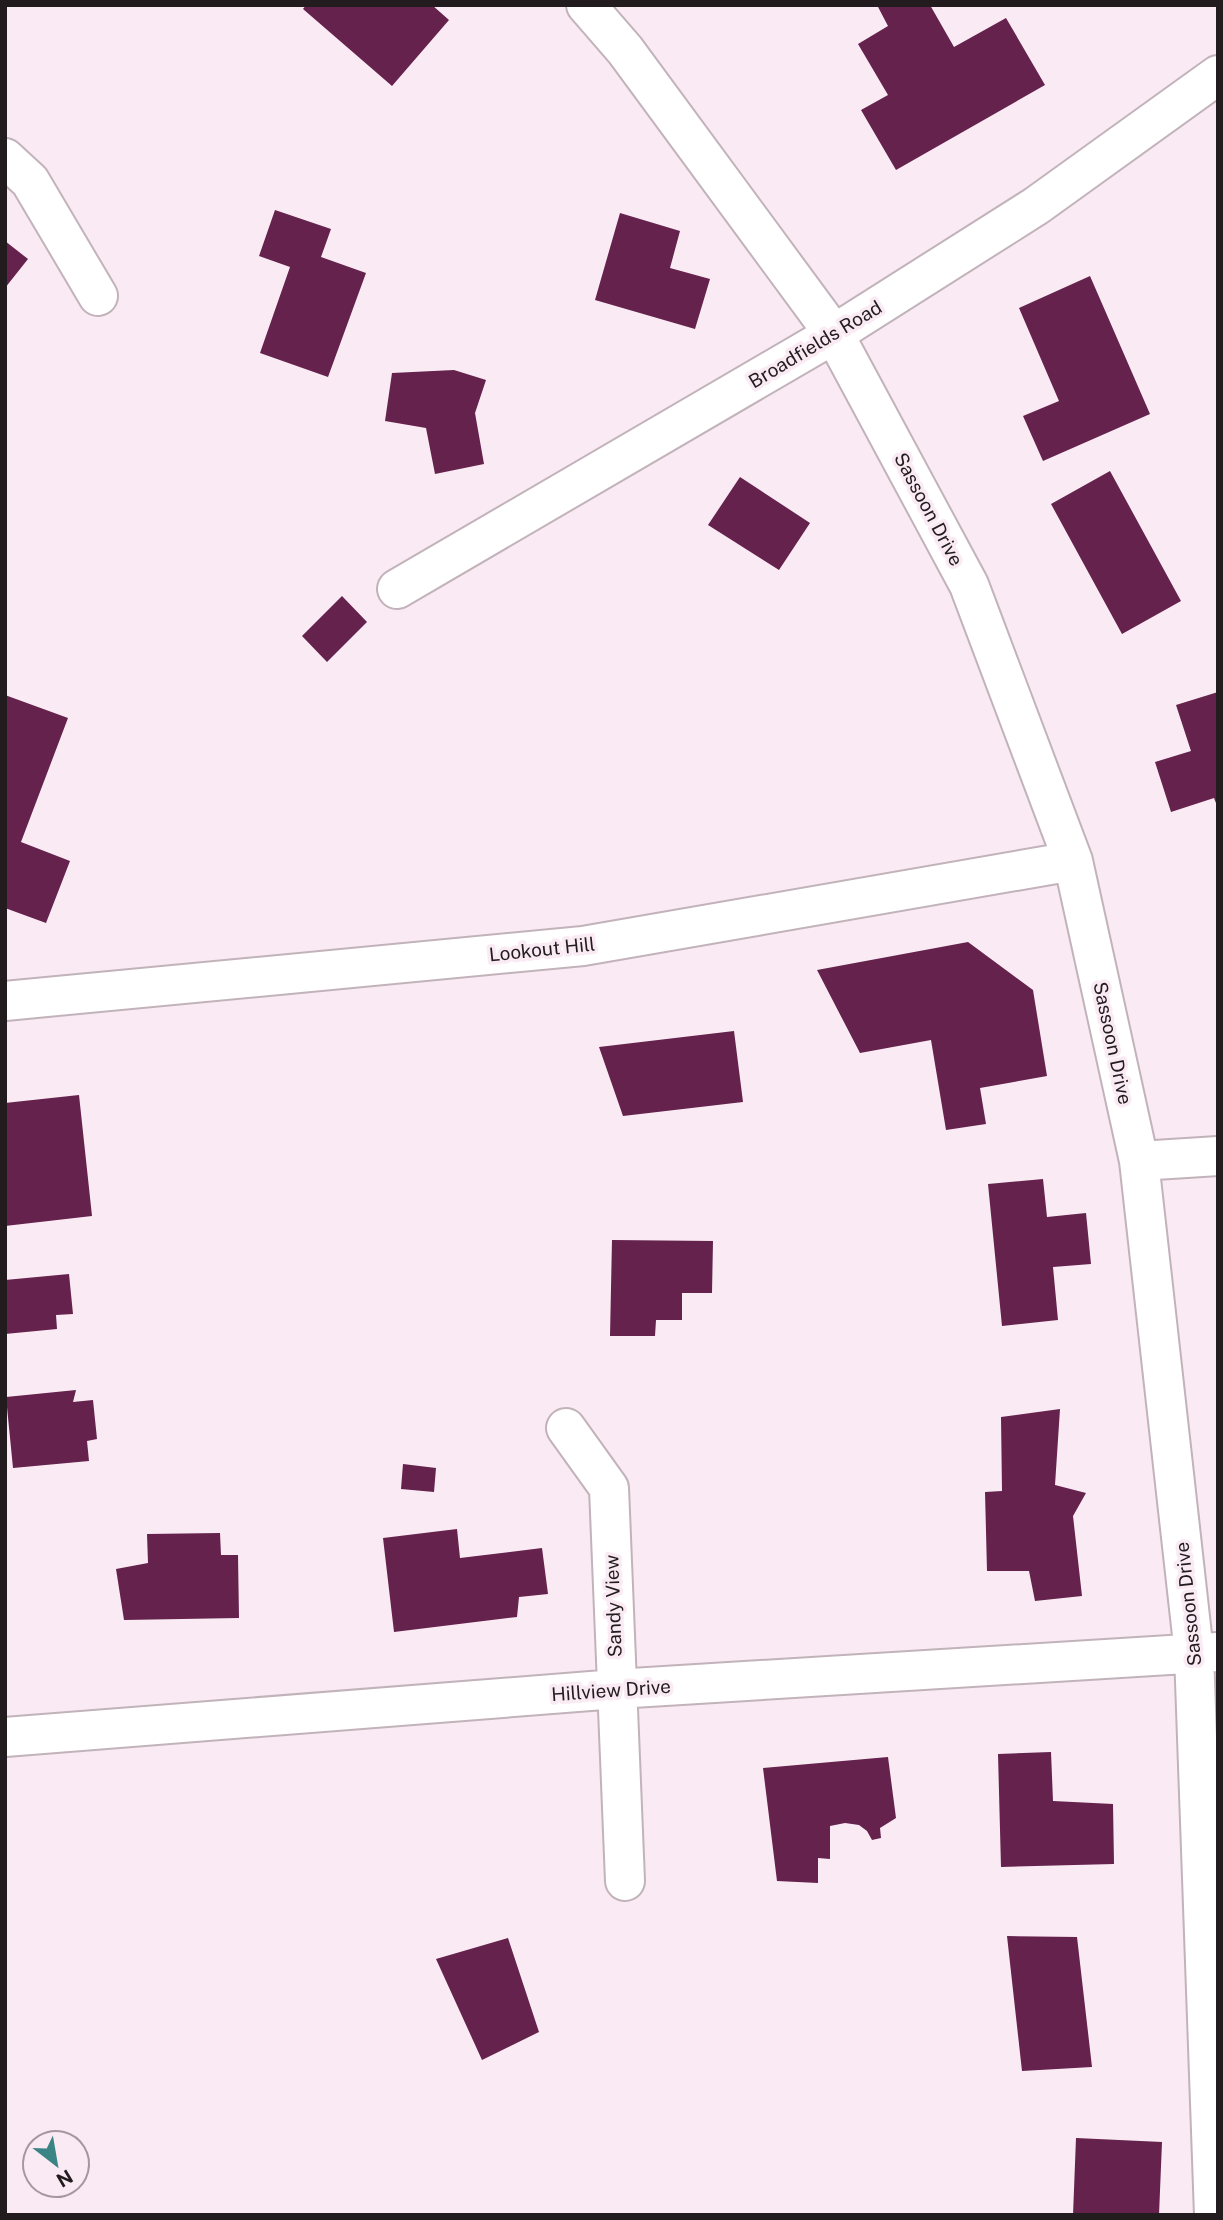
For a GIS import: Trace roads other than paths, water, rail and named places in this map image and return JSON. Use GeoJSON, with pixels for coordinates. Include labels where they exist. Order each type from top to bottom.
{"type":"FeatureCollection","features":[{"type":"Feature","properties":{"kind":"street","name":"Sassoon Drive"},"geometry":{"type":"LineString","coordinates":[[586,5],[625,50],[834,334],[969,585],[1073,861],[1139,1161],[1206,1653],[1214,2215]]}},
{"type":"Feature","properties":{"kind":"street","name":"Broadfields Road"},"geometry":{"type":"LineString","coordinates":[[397,589],[834,334],[1036,206],[1218,75]]}},
{"type":"Feature","properties":{"kind":"street"},"geometry":{"type":"LineString","coordinates":[[5,158],[30,181],[99,296]]}},
{"type":"Feature","properties":{"kind":"street","name":"Lookout Hill"},"geometry":{"type":"LineString","coordinates":[[5,1001],[583,946],[1073,861]]}},
{"type":"Feature","properties":{"kind":"street"},"geometry":{"type":"LineString","coordinates":[[1139,1161],[1218,1156]]}},
{"type":"Feature","properties":{"kind":"street","name":"Sandy View"},"geometry":{"type":"LineString","coordinates":[[566,1429],[609,1488],[625,1881]]}},
{"type":"Feature","properties":{"kind":"street","name":"Hillview Drive"},"geometry":{"type":"LineString","coordinates":[[5,1737],[616,1689],[1206,1653]]}}]}
